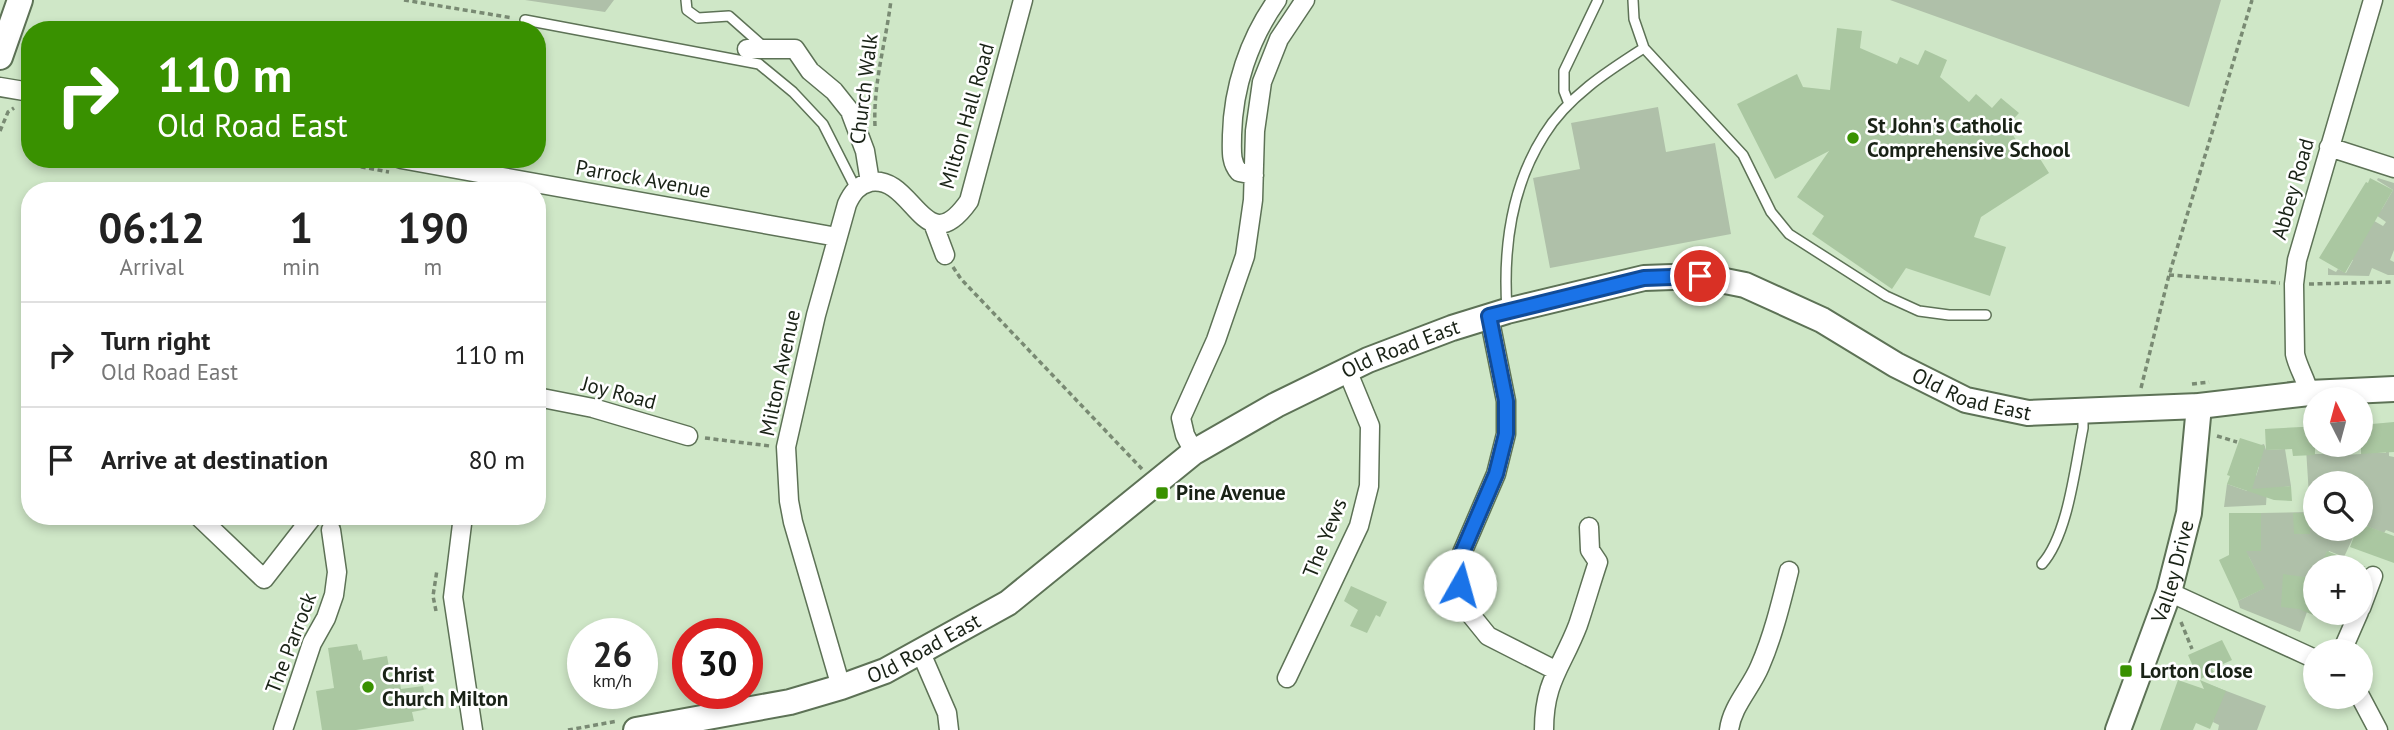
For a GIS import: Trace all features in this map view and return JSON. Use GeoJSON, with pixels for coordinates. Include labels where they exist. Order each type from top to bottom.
{"type":"FeatureCollection","features":[{"type":"Feature","properties":{"kind":"main road"},"geometry":{"type":"LineString","coordinates":[[0,57],[12,5]]}},
{"type":"Feature","properties":{"kind":"main road","name":"Old Road East"},"geometry":{"type":"LineString","coordinates":[[629,725],[790,702],[885,671],[1008,603],[1194,452],[1276,405],[1347,370],[1422,339],[1498,314],[1644,278],[1700,276],[1745,285],[1822,320],[1896,365],[1966,400],[2028,413],[2082,411],[2196,395],[2303,393]]}},
{"type":"Feature","properties":{"kind":"main road","name":"Old Road East"},"geometry":{"type":"LineString","coordinates":[[2373,390],[2394,389]]}},
{"type":"Feature","properties":{"kind":"main road","name":"Valley Drive"},"geometry":{"type":"LineString","coordinates":[[2118,730],[2169,592],[2189,513],[2196,395]]}},
{"type":"Feature","properties":{"kind":"street","name":"Milton Hall Road"},"geometry":{"type":"LineString","coordinates":[[933,223],[944,224],[954,219],[969,201],[1023,0]]}},
{"type":"Feature","properties":{"kind":"street"},"geometry":{"type":"LineString","coordinates":[[1254,175],[1239,172],[1234,165],[1233,112],[1249,52],[1277,0]]}},
{"type":"Feature","properties":{"kind":"street"},"geometry":{"type":"LineString","coordinates":[[1194,452],[1185,435],[1181,418],[1216,341],[1240,274],[1248,239],[1255,131],[1265,74],[1279,39],[1305,0]]}},
{"type":"Feature","properties":{"kind":"street","name":"Abbey Road"},"geometry":{"type":"LineString","coordinates":[[2308,387],[2296,359],[2295,266],[2373,0]]}},
{"type":"Feature","properties":{"kind":"street"},"geometry":{"type":"LineString","coordinates":[[756,49],[802,48],[810,71],[834,91],[849,111],[865,151],[863,186]]}},
{"type":"Feature","properties":{"kind":"street"},"geometry":{"type":"LineString","coordinates":[[0,87],[21,98]]}},
{"type":"Feature","properties":{"kind":"street"},"geometry":{"type":"LineString","coordinates":[[2329,147],[2394,168]]}},
{"type":"Feature","properties":{"kind":"street","name":"Parrock Avenue"},"geometry":{"type":"LineString","coordinates":[[441,168],[502,182]]}},
{"type":"Feature","properties":{"kind":"street","name":"Milton Hall Road"},"geometry":{"type":"LineString","coordinates":[[863,186],[878,182],[891,186],[933,223],[945,255]]}},
{"type":"Feature","properties":{"kind":"street","name":"Milton Avenue"},"geometry":{"type":"LineString","coordinates":[[841,687],[793,522],[786,447],[798,386],[837,237],[849,200],[863,186]]}},
{"type":"Feature","properties":{"kind":"street","name":"Parrock Avenue"},"geometry":{"type":"LineString","coordinates":[[546,190],[837,237]]}},
{"type":"Feature","properties":{"kind":"street"},"geometry":{"type":"LineString","coordinates":[[1498,314],[1506,401],[1506,434],[1496,474],[1462,553],[1460,585],[1471,615],[1488,636],[1555,670]]}},
{"type":"Feature","properties":{"kind":"street","name":"The Yews"},"geometry":{"type":"LineString","coordinates":[[1287,678],[1359,526],[1369,486],[1370,426],[1347,370]]}},
{"type":"Feature","properties":{"kind":"street","name":"Joy Road"},"geometry":{"type":"LineString","coordinates":[[546,399],[600,410],[688,436]]}},
{"type":"Feature","properties":{"kind":"street"},"geometry":{"type":"LineString","coordinates":[[207,525],[264,579],[306,525]]}},
{"type":"Feature","properties":{"kind":"street"},"geometry":{"type":"LineString","coordinates":[[462,525],[453,597],[473,730]]}},
{"type":"Feature","properties":{"kind":"street"},"geometry":{"type":"LineString","coordinates":[[1544,730],[1545,705],[1555,670],[1578,625],[1597,562],[1597,557],[1590,549],[1589,527]]}},
{"type":"Feature","properties":{"kind":"street","name":"The Parrock"},"geometry":{"type":"LineString","coordinates":[[283,730],[312,643],[334,596],[337,572],[331,530]]}},
{"type":"Feature","properties":{"kind":"street"},"geometry":{"type":"LineString","coordinates":[[1729,730],[1731,717],[1760,668],[1779,614],[1789,571]]}},
{"type":"Feature","properties":{"kind":"street"},"geometry":{"type":"LineString","coordinates":[[2169,592],[2303,653]]}},
{"type":"Feature","properties":{"kind":"street"},"geometry":{"type":"LineString","coordinates":[[921,653],[947,713],[950,730]]}},
{"type":"Feature","properties":{"kind":"street"},"geometry":{"type":"LineString","coordinates":[[2367,709],[2378,730]]}},
{"type":"Feature","properties":{"kind":"lane"},"geometry":{"type":"LineString","coordinates":[[686,0],[688,10],[698,18],[730,17],[764,46],[756,49]]}},
{"type":"Feature","properties":{"kind":"lane"},"geometry":{"type":"LineString","coordinates":[[1569,104],[1564,91],[1564,71],[1598,0]]}},
{"type":"Feature","properties":{"kind":"lane"},"geometry":{"type":"LineString","coordinates":[[1633,0],[1634,19],[1644,48],[1743,155],[1771,212],[1790,234],[1886,296],[1919,311],[1949,315],[1986,315]]}},
{"type":"Feature","properties":{"kind":"lane"},"geometry":{"type":"LineString","coordinates":[[525,20],[530,21]]}},
{"type":"Feature","properties":{"kind":"lane"},"geometry":{"type":"LineString","coordinates":[[546,24],[759,64],[793,92],[822,124],[863,186]]}},
{"type":"Feature","properties":{"kind":"lane"},"geometry":{"type":"LineString","coordinates":[[1498,314],[1510,227],[1520,184],[1544,134],[1569,104],[1601,76],[1644,48]]}},
{"type":"Feature","properties":{"kind":"lane"},"geometry":{"type":"LineString","coordinates":[[2042,564],[2052,553],[2061,532],[2083,428],[2082,411]]}},
{"type":"Feature","properties":{"kind":"path"},"geometry":{"type":"LineString","coordinates":[[404,0],[525,20]]}},
{"type":"Feature","properties":{"kind":"path","name":"Church Walk"},"geometry":{"type":"LineString","coordinates":[[875,134],[874,107],[891,0]]}},
{"type":"Feature","properties":{"kind":"path"},"geometry":{"type":"LineString","coordinates":[[2153,388],[2140,390],[2169,275],[2252,0]]}},
{"type":"Feature","properties":{"kind":"path"},"geometry":{"type":"LineString","coordinates":[[0,131],[9,111],[21,103]]}},
{"type":"Feature","properties":{"kind":"path"},"geometry":{"type":"LineString","coordinates":[[945,255],[961,279],[1154,483]]}},
{"type":"Feature","properties":{"kind":"path"},"geometry":{"type":"LineString","coordinates":[[2196,395],[2218,381]]}},
{"type":"Feature","properties":{"kind":"path"},"geometry":{"type":"LineString","coordinates":[[2212,435],[2236,442]]}},
{"type":"Feature","properties":{"kind":"path"},"geometry":{"type":"LineString","coordinates":[[688,436],[786,447]]}},
{"type":"Feature","properties":{"kind":"path"},"geometry":{"type":"LineString","coordinates":[[2179,618],[2192,649]]}},
{"type":"Feature","properties":{"kind":"path"},"geometry":{"type":"LineString","coordinates":[[568,730],[629,725]]}},
{"type":"Feature","properties":{"kind":"green space"},"geometry":{"type":"Polygon","coordinates":[[[525,0],[614,0],[605,12],[525,0]]]}},
{"type":"Feature","properties":{"kind":"green space"},"geometry":{"type":"Polygon","coordinates":[[[1890,0],[2221,0],[2189,107],[1890,0]]]}},
{"type":"Feature","properties":{"kind":"green space"},"geometry":{"type":"Polygon","coordinates":[[[1658,107],[1666,152],[1715,143],[1731,234],[1550,268],[1533,178],[1580,169],[1571,123],[1658,107]]]}},
{"type":"Feature","properties":{"kind":"green space"},"geometry":{"type":"Polygon","coordinates":[[[2378,178],[2394,183],[2394,250],[2390,260],[2394,262],[2394,275],[2372,268],[2369,276],[2328,275],[2328,268],[2346,273],[2353,260],[2346,256],[2369,218],[2383,226],[2386,222],[2373,213],[2382,209],[2393,190],[2377,180],[2378,178]]]}},
{"type":"Feature","properties":{"kind":"green space"},"geometry":{"type":"Polygon","coordinates":[[[2388,424],[2389,456],[2394,457],[2394,533],[2373,529],[2373,471],[2307,471],[2307,457],[2373,457],[2373,453],[2386,453],[2388,424]]]}},
{"type":"Feature","properties":{"kind":"green space"},"geometry":{"type":"Polygon","coordinates":[[[2264,444],[2266,450],[2285,449],[2291,486],[2267,489],[2266,505],[2224,507],[2227,484],[2247,491],[2252,475],[2256,476],[2259,467],[2254,465],[2261,445],[2264,444]]]}},
{"type":"Feature","properties":{"kind":"green space"},"geometry":{"type":"Polygon","coordinates":[[[2303,512],[2303,541],[2351,541],[2345,555],[2329,551],[2327,555],[2303,555],[2303,623],[2300,632],[2240,608],[2238,601],[2264,588],[2249,557],[2243,553],[2261,513],[2303,512]]]}},
{"type":"Feature","properties":{"kind":"green space"},"geometry":{"type":"Polygon","coordinates":[[[2208,684],[2266,706],[2257,730],[2218,730],[2219,725],[2213,722],[2208,684]]]}},
{"type":"Feature","properties":{"kind":"building"},"geometry":{"type":"Polygon","coordinates":[[[1837,28],[1862,31],[1860,48],[1897,64],[1900,57],[1918,65],[1925,50],[1947,60],[1940,77],[1969,102],[1976,94],[1992,108],[2001,98],[2019,113],[2007,126],[2029,160],[2037,154],[2049,173],[1981,217],[1974,237],[2006,247],[1990,296],[1906,268],[1892,289],[1812,234],[1824,216],[1797,197],[1829,151],[1775,179],[1737,104],[1797,74],[1803,87],[1830,90],[1837,28]]]}},
{"type":"Feature","properties":{"kind":"building"},"geometry":{"type":"Polygon","coordinates":[[[2370,178],[2393,190],[2345,273],[2319,258],[2370,178]]]}},
{"type":"Feature","properties":{"kind":"building"},"geometry":{"type":"Polygon","coordinates":[[[2394,422],[2394,452],[2373,453],[2373,424],[2394,422]]]}},
{"type":"Feature","properties":{"kind":"building"},"geometry":{"type":"Polygon","coordinates":[[[2303,427],[2303,456],[2293,456],[2292,449],[2266,450],[2265,429],[2303,427]]]}},
{"type":"Feature","properties":{"kind":"building"},"geometry":{"type":"Polygon","coordinates":[[[2240,438],[2265,446],[2252,489],[2291,486],[2292,501],[2274,500],[2227,484],[2230,476],[2227,475],[2240,438]]]}},
{"type":"Feature","properties":{"kind":"building"},"geometry":{"type":"Polygon","coordinates":[[[2229,513],[2261,513],[2261,551],[2246,551],[2265,588],[2238,601],[2219,560],[2229,555],[2229,513]]]}},
{"type":"Feature","properties":{"kind":"building"},"geometry":{"type":"Polygon","coordinates":[[[2293,513],[2303,513],[2303,534],[2294,534],[2293,513]]]}},
{"type":"Feature","properties":{"kind":"building"},"geometry":{"type":"Polygon","coordinates":[[[2373,528],[2394,536],[2394,563],[2373,555],[2350,547],[2352,541],[2373,541],[2373,528]]]}},
{"type":"Feature","properties":{"kind":"building"},"geometry":{"type":"Polygon","coordinates":[[[2283,574],[2303,577],[2303,611],[2281,607],[2283,574]]]}},
{"type":"Feature","properties":{"kind":"building"},"geometry":{"type":"Polygon","coordinates":[[[1351,586],[1387,602],[1380,617],[1376,615],[1367,633],[1350,626],[1358,610],[1344,601],[1351,586]]]}},
{"type":"Feature","properties":{"kind":"building"},"geometry":{"type":"Polygon","coordinates":[[[2222,640],[2232,660],[2212,669],[2214,672],[2199,680],[2188,655],[2222,640]]]}},
{"type":"Feature","properties":{"kind":"building","name":"Christ Church Milton"},"geometry":{"type":"Polygon","coordinates":[[[357,644],[363,660],[387,656],[389,667],[397,665],[401,689],[423,686],[428,709],[412,712],[414,721],[356,730],[322,730],[316,691],[334,688],[328,648],[357,644]]]}},
{"type":"Feature","properties":{"kind":"building"},"geometry":{"type":"Polygon","coordinates":[[[2178,680],[2204,689],[2200,680],[2226,691],[2210,729],[2196,723],[2193,730],[2160,730],[2178,680]]]}},
{"type":"Feature","properties":{"kind":"place","name":"St John's Catholic Comprehensive School"},"geometry":{"type":"Point","coordinates":[1853,138]}},
{"type":"Feature","properties":{"kind":"place","name":"Pine Avenue"},"geometry":{"type":"Point","coordinates":[1162,493]}},
{"type":"Feature","properties":{"kind":"place","name":"Lorton Close"},"geometry":{"type":"Point","coordinates":[2126,671]}},
{"type":"Feature","properties":{"kind":"place","name":"Christ Church Milton"},"geometry":{"type":"Point","coordinates":[368,687]}},
{"type":"Feature","properties":{"kind":"route"},"geometry":{"type":"LineString","coordinates":[[1460,585],[1462,553],[1496,474],[1505,444],[1506,401],[1489,316],[1644,278],[1700,276]]}}]}
